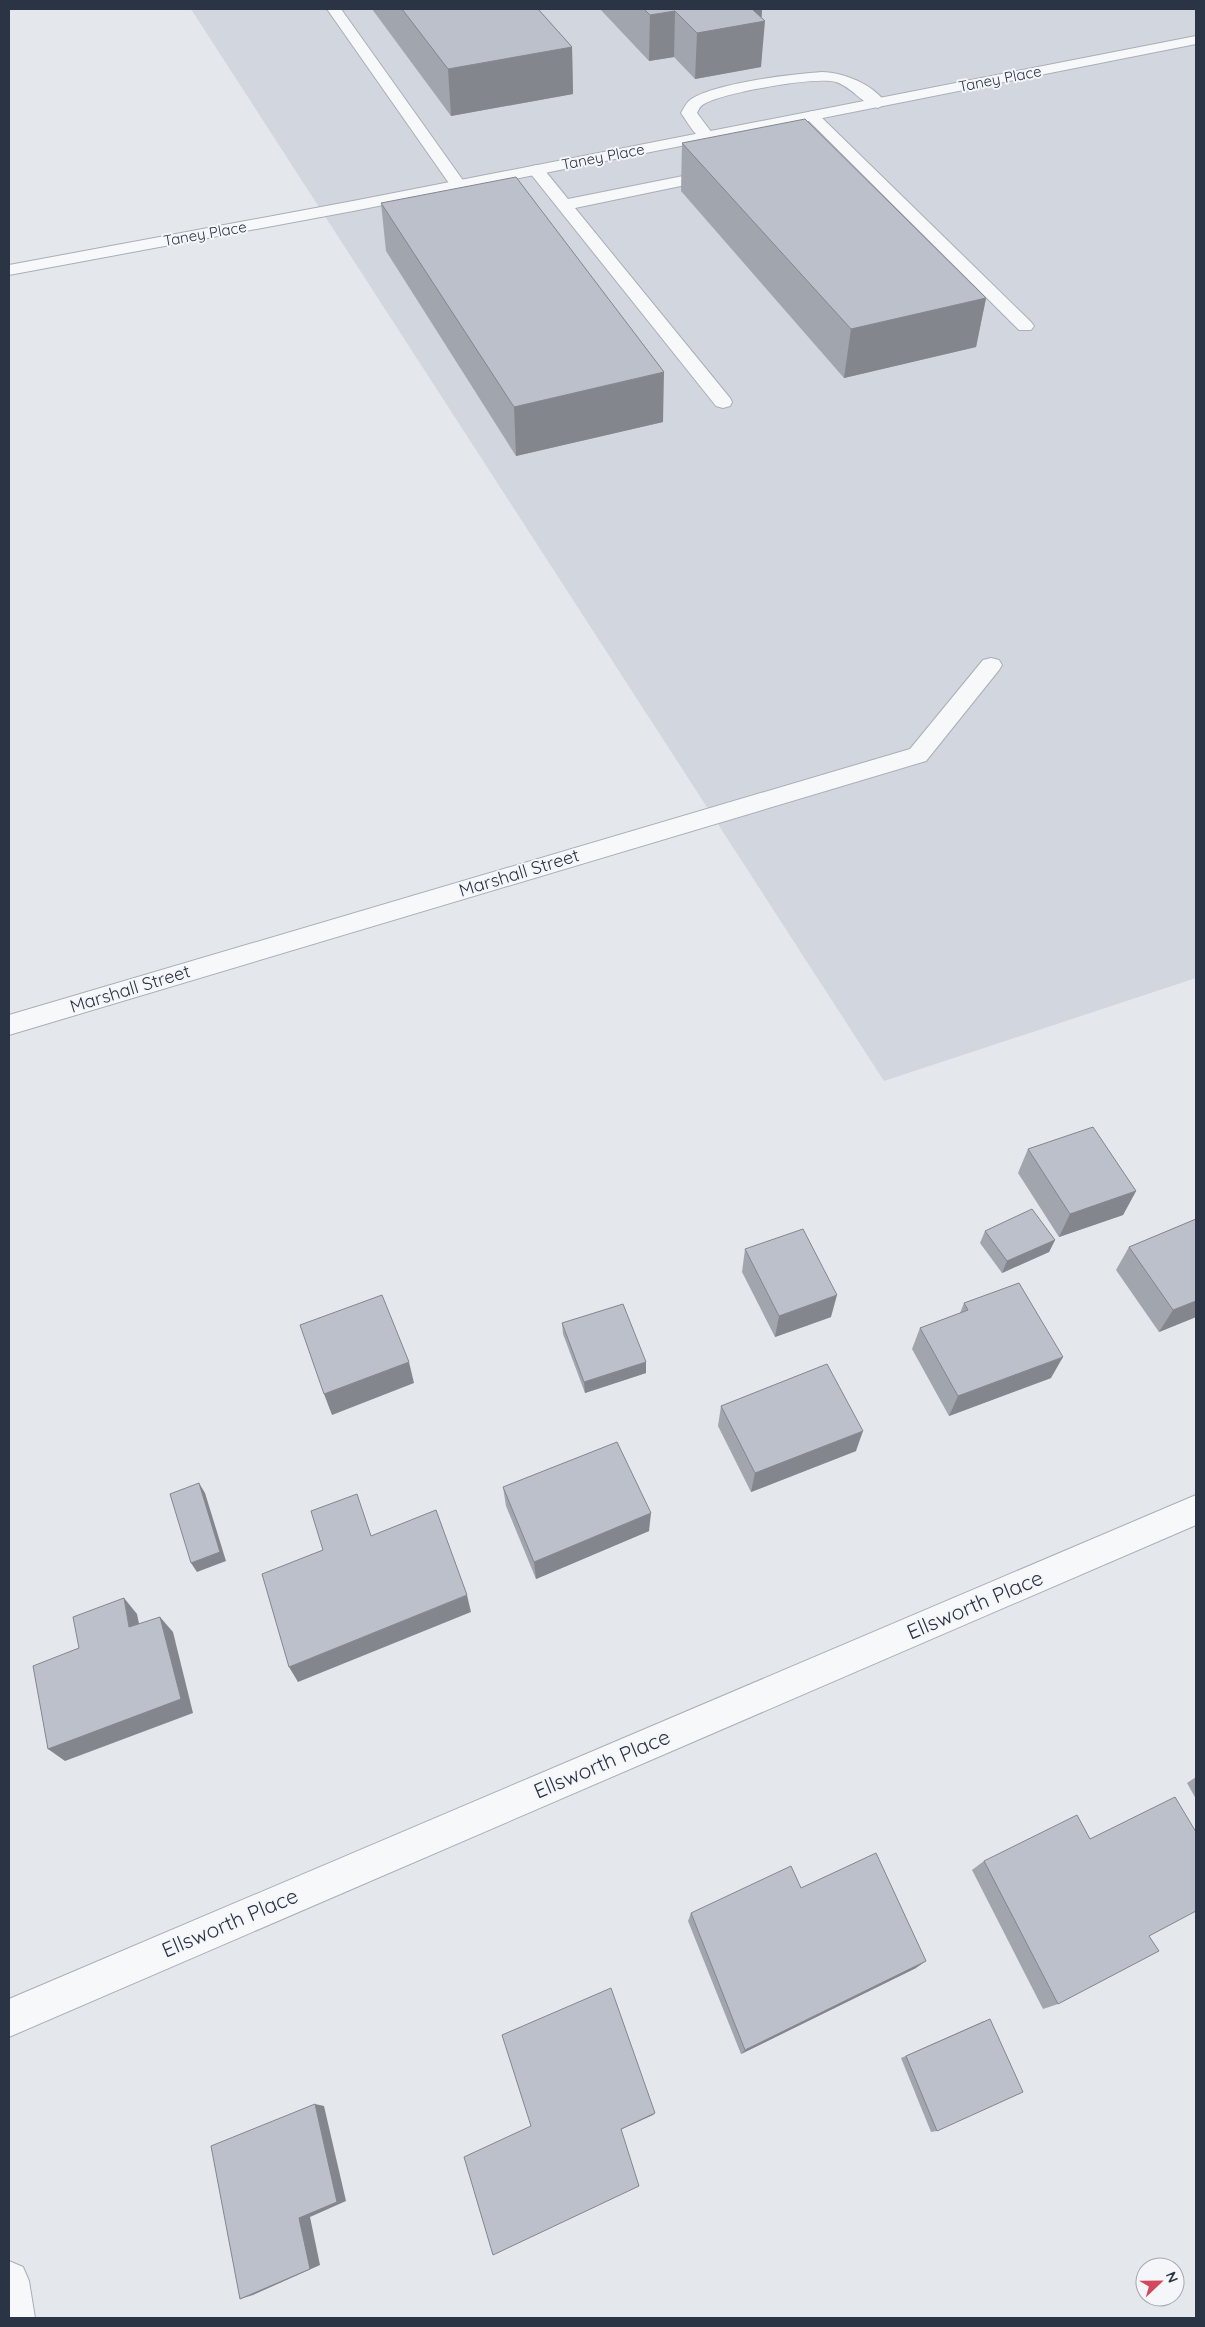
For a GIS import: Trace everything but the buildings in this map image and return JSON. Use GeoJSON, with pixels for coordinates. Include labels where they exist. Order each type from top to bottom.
{"type":"FeatureCollection","features":[{"type":"Feature","properties":{"kind":"street"},"geometry":{"type":"LineString","coordinates":[[334,9],[459,186]]}},
{"type":"Feature","properties":{"kind":"street","name":"Taney Place"},"geometry":{"type":"LineString","coordinates":[[9,270],[459,186],[1196,40]]}},
{"type":"Feature","properties":{"kind":"street"},"geometry":{"type":"LineString","coordinates":[[707,137],[689,113],[697,101],[716,95],[811,76],[831,76],[848,81],[878,103]]}},
{"type":"Feature","properties":{"kind":"street"},"geometry":{"type":"LineString","coordinates":[[812,116],[1025,326]]}},
{"type":"Feature","properties":{"kind":"street"},"geometry":{"type":"LineString","coordinates":[[825,152],[844,148]]}},
{"type":"Feature","properties":{"kind":"street"},"geometry":{"type":"LineString","coordinates":[[536,170],[723,402]]}},
{"type":"Feature","properties":{"kind":"street"},"geometry":{"type":"LineString","coordinates":[[564,205],[738,170]]}},
{"type":"Feature","properties":{"kind":"street","name":"Marshall Street"},"geometry":{"type":"LineString","coordinates":[[9,1025],[918,754],[991,666]]}},
{"type":"Feature","properties":{"kind":"street","name":"Ellsworth Place"},"geometry":{"type":"LineString","coordinates":[[9,2018],[1196,1510]]}},
{"type":"Feature","properties":{"kind":"street"},"geometry":{"type":"LineString","coordinates":[[9,2281],[15,2318]]}},
{"type":"Feature","properties":{"kind":"shaded area"},"geometry":{"type":"Polygon","coordinates":[[[191,9],[1196,9],[1196,978],[884,1081],[191,9]]]}}]}
